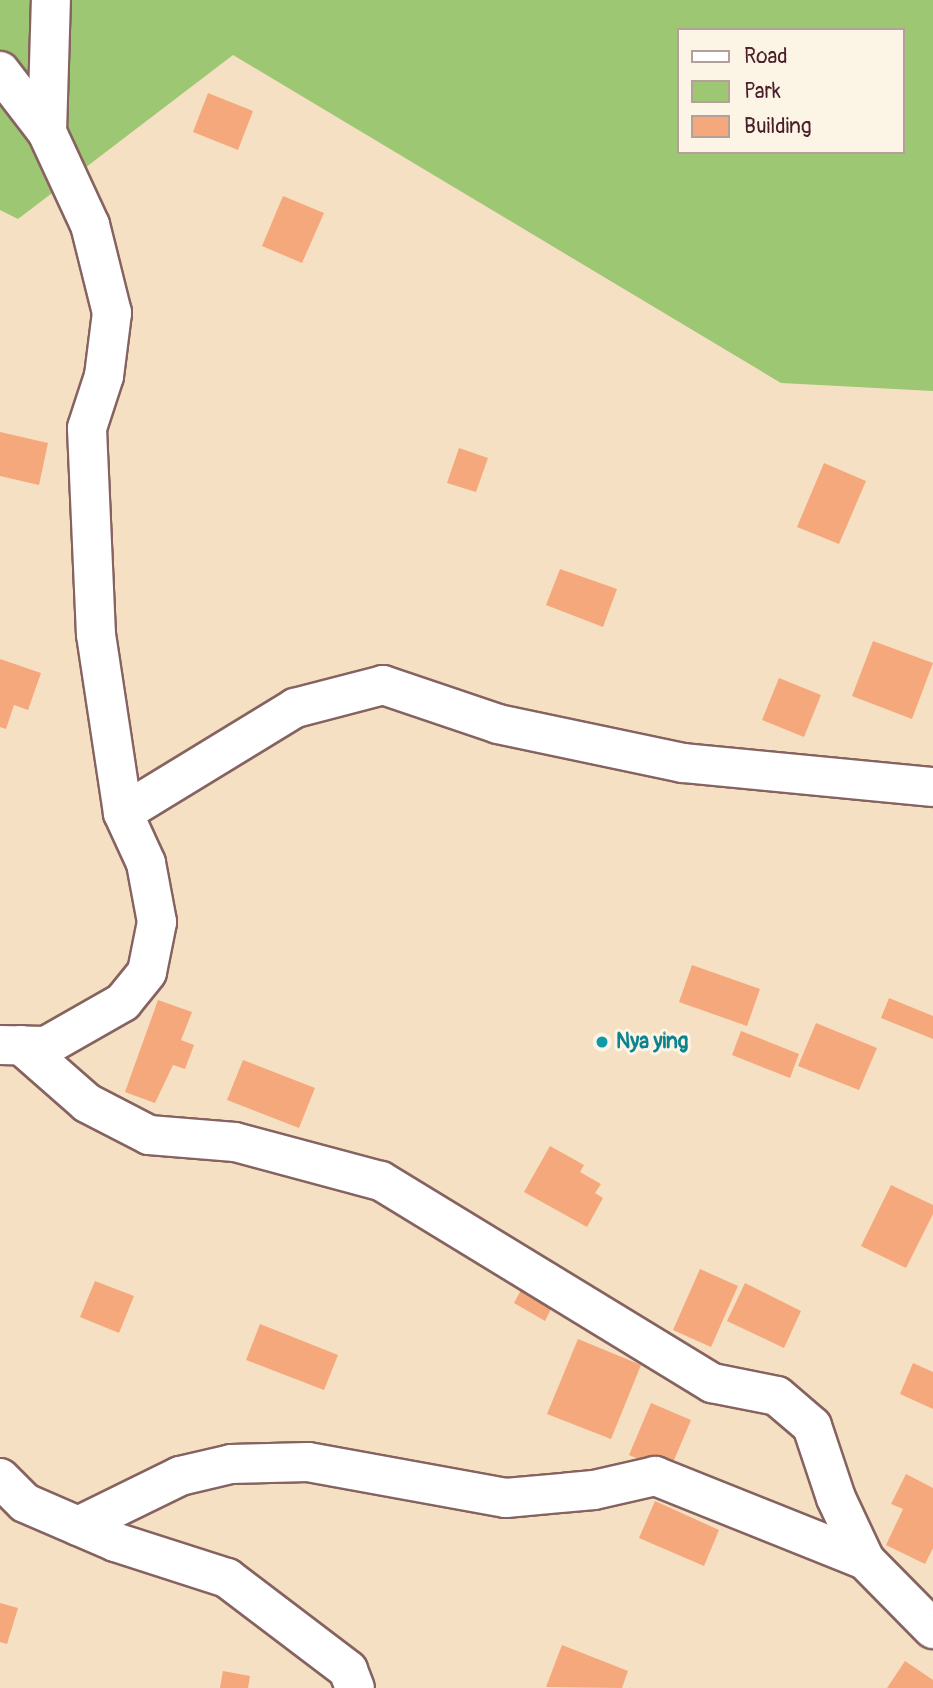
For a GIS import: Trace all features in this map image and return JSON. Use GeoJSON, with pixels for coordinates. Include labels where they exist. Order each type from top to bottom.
{"type":"FeatureCollection","features":[{"type":"Feature","properties":{"kind":"street"},"geometry":{"type":"LineString","coordinates":[[47,132],[51,0]]}},
{"type":"Feature","properties":{"kind":"street"},"geometry":{"type":"LineString","coordinates":[[0,71],[47,132],[90,225],[112,313],[104,376],[87,428],[96,635],[123,813],[146,863],[157,922],[147,972],[123,1002],[46,1046],[10,1045]]}},
{"type":"Feature","properties":{"kind":"street"},"geometry":{"type":"LineString","coordinates":[[123,813],[295,708],[383,685],[498,723],[683,763],[933,787]]}},
{"type":"Feature","properties":{"kind":"street"},"geometry":{"type":"LineString","coordinates":[[10,1045],[87,1103],[149,1135],[235,1142],[381,1181],[712,1383],[777,1396],[812,1426],[836,1498],[865,1560],[933,1629]]}},
{"type":"Feature","properties":{"kind":"street"},"geometry":{"type":"LineString","coordinates":[[78,1526],[180,1476],[232,1464],[308,1462],[506,1498],[594,1490],[655,1476],[865,1560]]}},
{"type":"Feature","properties":{"kind":"street"},"geometry":{"type":"LineString","coordinates":[[0,1478],[25,1503],[115,1542],[228,1578],[348,1670],[355,1688]]}},
{"type":"Feature","properties":{"kind":"green space"},"geometry":{"type":"Polygon","coordinates":[[[0,0],[933,0],[933,391],[781,383],[233,55],[18,219],[0,210],[0,0]]]}},
{"type":"Feature","properties":{"kind":"building"},"geometry":{"type":"Polygon","coordinates":[[[208,93],[253,111],[238,150],[193,132],[208,93]]]}},
{"type":"Feature","properties":{"kind":"building"},"geometry":{"type":"Polygon","coordinates":[[[283,196],[324,213],[302,263],[262,246],[283,196]]]}},
{"type":"Feature","properties":{"kind":"building"},"geometry":{"type":"Polygon","coordinates":[[[0,432],[48,443],[39,485],[0,476],[0,432]]]}},
{"type":"Feature","properties":{"kind":"building"},"geometry":{"type":"Polygon","coordinates":[[[459,448],[488,458],[476,492],[447,483],[459,448]]]}},
{"type":"Feature","properties":{"kind":"building"},"geometry":{"type":"Polygon","coordinates":[[[824,463],[866,481],[839,544],[797,527],[824,463]]]}},
{"type":"Feature","properties":{"kind":"building"},"geometry":{"type":"Polygon","coordinates":[[[560,569],[617,589],[603,627],[546,605],[560,569]]]}},
{"type":"Feature","properties":{"kind":"building"},"geometry":{"type":"Polygon","coordinates":[[[873,641],[933,663],[912,719],[852,696],[873,641]]]}},
{"type":"Feature","properties":{"kind":"building"},"geometry":{"type":"Polygon","coordinates":[[[0,659],[41,673],[28,710],[14,705],[6,729],[0,727],[0,659]]]}},
{"type":"Feature","properties":{"kind":"building"},"geometry":{"type":"Polygon","coordinates":[[[779,678],[821,695],[804,737],[762,720],[779,678]]]}},
{"type":"Feature","properties":{"kind":"building"},"geometry":{"type":"Polygon","coordinates":[[[692,965],[760,989],[747,1026],[679,1002],[692,965]]]}},
{"type":"Feature","properties":{"kind":"building"},"geometry":{"type":"Polygon","coordinates":[[[889,998],[933,1016],[933,1039],[881,1018],[889,998]]]}},
{"type":"Feature","properties":{"kind":"building"},"geometry":{"type":"Polygon","coordinates":[[[158,1000],[192,1012],[181,1040],[194,1045],[185,1069],[173,1065],[155,1103],[125,1092],[158,1000]]]}},
{"type":"Feature","properties":{"kind":"building"},"geometry":{"type":"Polygon","coordinates":[[[816,1023],[877,1048],[859,1090],[798,1066],[816,1023]]]}},
{"type":"Feature","properties":{"kind":"building"},"geometry":{"type":"Polygon","coordinates":[[[741,1031],[799,1054],[790,1078],[732,1055],[741,1031]]]}},
{"type":"Feature","properties":{"kind":"building"},"geometry":{"type":"Polygon","coordinates":[[[243,1060],[315,1088],[299,1128],[227,1100],[243,1060]]]}},
{"type":"Feature","properties":{"kind":"building"},"geometry":{"type":"Polygon","coordinates":[[[550,1146],[584,1165],[580,1172],[601,1184],[595,1193],[603,1198],[587,1227],[524,1192],[550,1146]]]}},
{"type":"Feature","properties":{"kind":"building"},"geometry":{"type":"Polygon","coordinates":[[[891,1185],[933,1205],[933,1214],[906,1268],[861,1246],[891,1185]]]}},
{"type":"Feature","properties":{"kind":"building"},"geometry":{"type":"Polygon","coordinates":[[[700,1269],[738,1286],[711,1347],[673,1330],[700,1269]]]}},
{"type":"Feature","properties":{"kind":"building"},"geometry":{"type":"Polygon","coordinates":[[[95,1281],[134,1296],[119,1333],[80,1317],[95,1281]]]}},
{"type":"Feature","properties":{"kind":"building"},"geometry":{"type":"Polygon","coordinates":[[[745,1283],[801,1311],[784,1348],[727,1321],[745,1283]]]}},
{"type":"Feature","properties":{"kind":"building"},"geometry":{"type":"Polygon","coordinates":[[[521,1290],[552,1307],[545,1321],[514,1303],[521,1290]]]}},
{"type":"Feature","properties":{"kind":"building"},"geometry":{"type":"Polygon","coordinates":[[[260,1324],[338,1355],[324,1390],[246,1360],[260,1324]]]}},
{"type":"Feature","properties":{"kind":"building"},"geometry":{"type":"Polygon","coordinates":[[[578,1339],[641,1365],[611,1439],[547,1414],[578,1339]]]}},
{"type":"Feature","properties":{"kind":"building"},"geometry":{"type":"Polygon","coordinates":[[[913,1363],[933,1372],[933,1409],[900,1394],[913,1363]]]}},
{"type":"Feature","properties":{"kind":"building"},"geometry":{"type":"Polygon","coordinates":[[[651,1403],[691,1420],[669,1472],[629,1455],[651,1403]]]}},
{"type":"Feature","properties":{"kind":"building"},"geometry":{"type":"Polygon","coordinates":[[[906,1474],[933,1488],[933,1548],[925,1564],[886,1545],[903,1509],[891,1504],[906,1474]]]}},
{"type":"Feature","properties":{"kind":"building"},"geometry":{"type":"Polygon","coordinates":[[[655,1501],[719,1530],[704,1566],[639,1538],[655,1501]]]}},
{"type":"Feature","properties":{"kind":"building"},"geometry":{"type":"Polygon","coordinates":[[[0,1603],[18,1608],[7,1644],[0,1642],[0,1603]]]}},
{"type":"Feature","properties":{"kind":"building"},"geometry":{"type":"Polygon","coordinates":[[[562,1645],[628,1671],[622,1688],[546,1687],[562,1645]]]}},
{"type":"Feature","properties":{"kind":"building"},"geometry":{"type":"Polygon","coordinates":[[[905,1661],[933,1680],[933,1688],[887,1688],[905,1661]]]}},
{"type":"Feature","properties":{"kind":"building"},"geometry":{"type":"Polygon","coordinates":[[[223,1671],[250,1676],[248,1688],[220,1688],[223,1671]]]}},
{"type":"Feature","properties":{"kind":"place","name":"Nya ying"},"geometry":{"type":"Point","coordinates":[602,1042]}}]}
